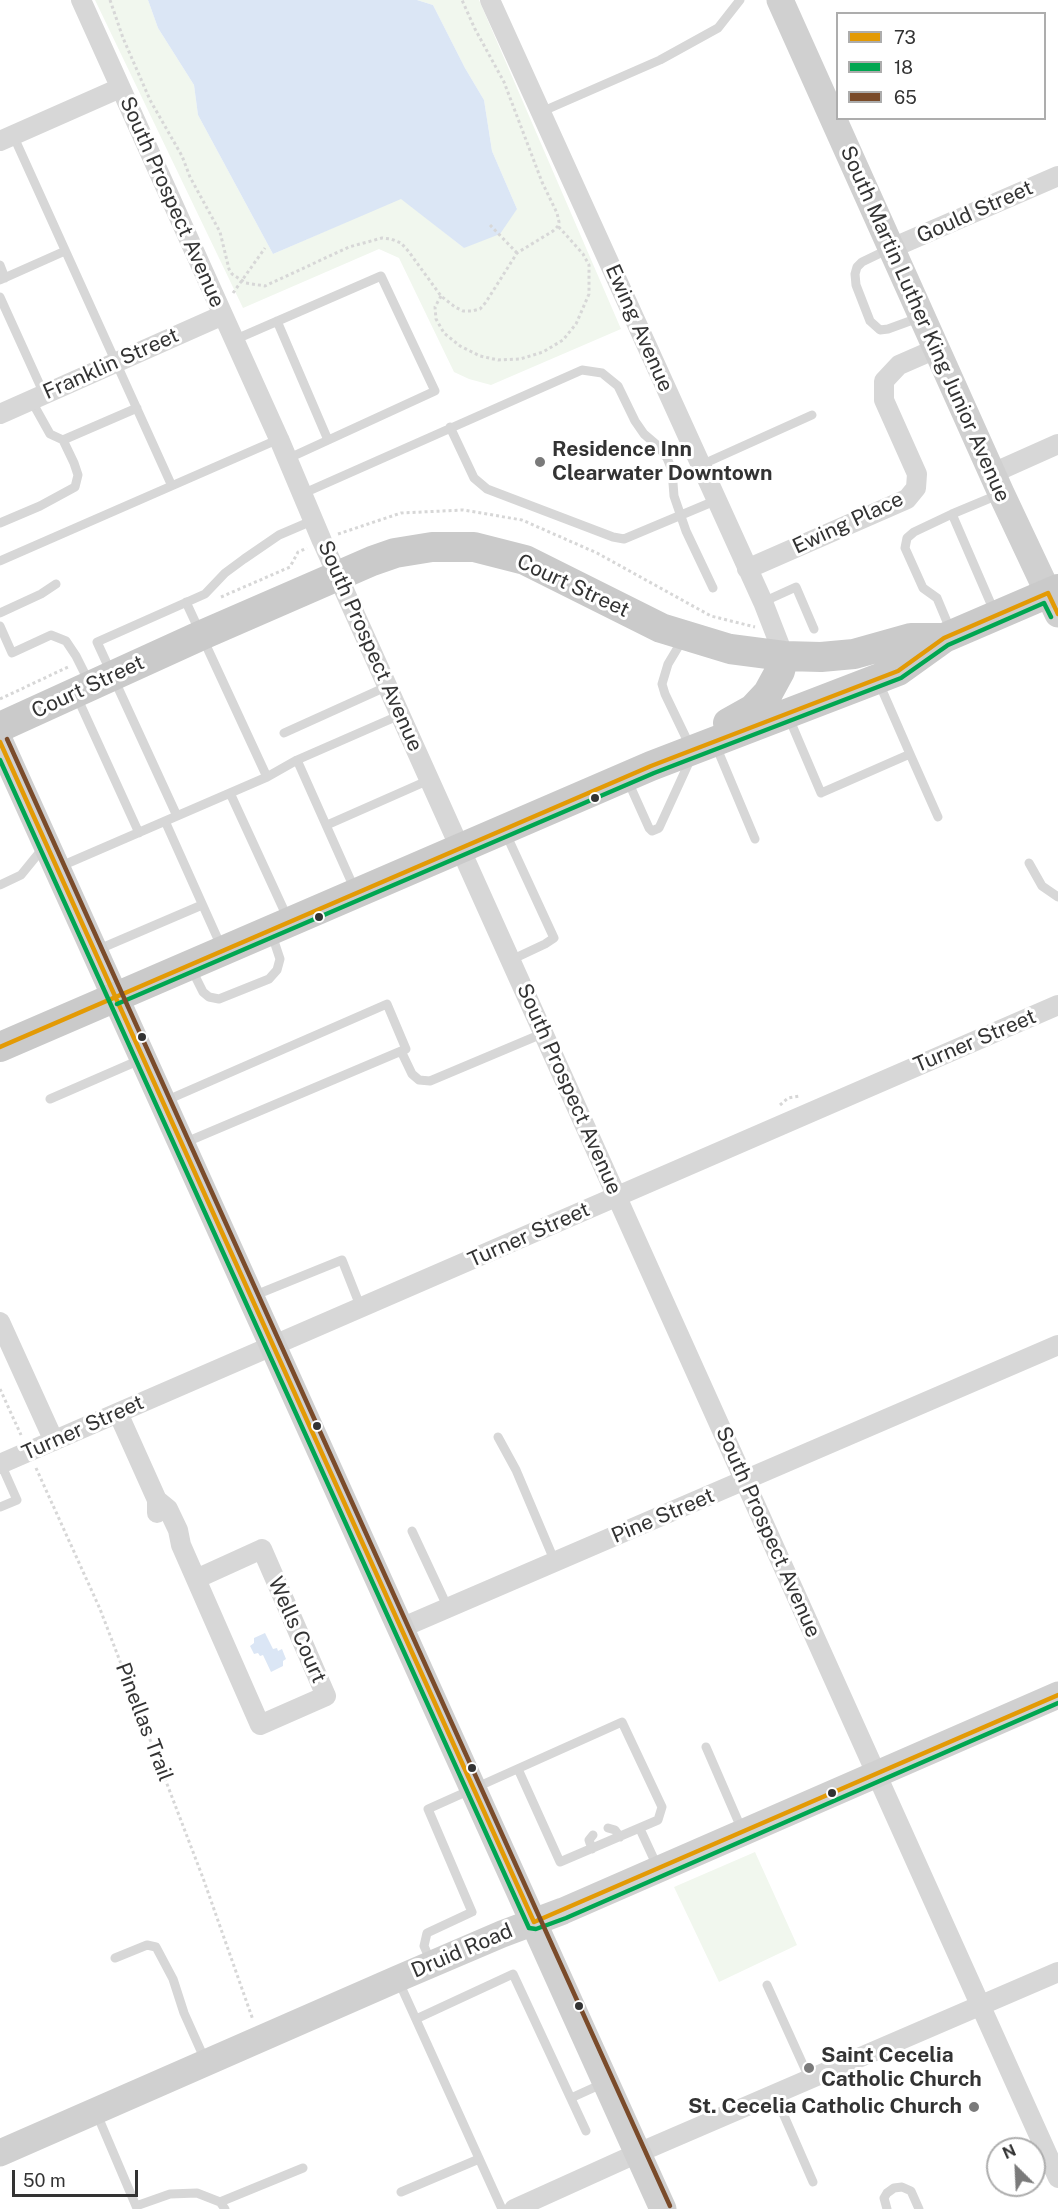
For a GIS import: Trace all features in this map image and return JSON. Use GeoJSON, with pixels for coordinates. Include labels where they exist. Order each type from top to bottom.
{"type":"FeatureCollection","features":[{"type":"Feature","properties":{"kind":"main road","name":"Court Street"},"geometry":{"type":"LineString","coordinates":[[0,727],[92,684],[377,559],[412,549],[474,548],[525,560],[670,636],[730,649],[784,657],[854,654],[911,638],[948,636],[996,616],[1055,598]]}},
{"type":"Feature","properties":{"kind":"main road"},"geometry":{"type":"LineString","coordinates":[[670,636],[684,648],[753,672],[764,683],[777,703]]}},
{"type":"Feature","properties":{"kind":"main road"},"geometry":{"type":"LineString","coordinates":[[0,1047],[700,744],[777,703],[877,678],[898,670],[948,636]]}},
{"type":"Feature","properties":{"kind":"main road"},"geometry":{"type":"LineString","coordinates":[[777,703],[780,671],[784,657]]}},
{"type":"Feature","properties":{"kind":"street","name":"South Prospect Avenue"},"geometry":{"type":"LineString","coordinates":[[81,0],[1058,2178]]}},
{"type":"Feature","properties":{"kind":"street","name":"Ewing Avenue"},"geometry":{"type":"LineString","coordinates":[[490,0],[763,602],[784,657]]}},
{"type":"Feature","properties":{"kind":"street","name":"South Martin Luther King Junior Avenue"},"geometry":{"type":"LineString","coordinates":[[780,0],[997,483],[1055,598]]}},
{"type":"Feature","properties":{"kind":"street"},"geometry":{"type":"LineString","coordinates":[[7,138],[120,88]]}},
{"type":"Feature","properties":{"kind":"street","name":"Gould Street"},"geometry":{"type":"LineString","coordinates":[[892,248],[1058,176]]}},
{"type":"Feature","properties":{"kind":"street","name":"Franklin Street"},"geometry":{"type":"LineString","coordinates":[[0,414],[223,315]]}},
{"type":"Feature","properties":{"kind":"street","name":"Ewing Place"},"geometry":{"type":"LineString","coordinates":[[747,568],[907,499],[916,488],[917,474],[884,400],[884,381],[899,365],[938,348]]}},
{"type":"Feature","properties":{"kind":"street"},"geometry":{"type":"LineString","coordinates":[[997,483],[1058,444]]}},
{"type":"Feature","properties":{"kind":"street"},"geometry":{"type":"LineString","coordinates":[[0,742],[662,2209]]}},
{"type":"Feature","properties":{"kind":"street","name":"Turner Street"},"geometry":{"type":"LineString","coordinates":[[1,1464],[1058,1005]]}},
{"type":"Feature","properties":{"kind":"street"},"geometry":{"type":"LineString","coordinates":[[0,1322],[54,1441]]}},
{"type":"Feature","properties":{"kind":"street","name":"Pine Street"},"geometry":{"type":"LineString","coordinates":[[401,1628],[1058,1345]]}},
{"type":"Feature","properties":{"kind":"street","name":"Wells Court"},"geometry":{"type":"LineString","coordinates":[[118,1413],[157,1500],[168,1509],[178,1530],[181,1545],[196,1579],[261,1725],[326,1696],[262,1549],[196,1579]]}},
{"type":"Feature","properties":{"kind":"street","name":"Druid Road"},"geometry":{"type":"LineString","coordinates":[[0,2151],[432,1964],[659,1870],[1058,1695]]}},
{"type":"Feature","properties":{"kind":"street"},"geometry":{"type":"LineString","coordinates":[[514,2209],[638,2153],[775,2096],[1058,1972]]}},
{"type":"Feature","properties":{"kind":"lane"},"geometry":{"type":"LineString","coordinates":[[541,112],[660,60],[718,28],[740,0]]}},
{"type":"Feature","properties":{"kind":"lane"},"geometry":{"type":"LineString","coordinates":[[7,138],[65,251],[171,484]]}},
{"type":"Feature","properties":{"kind":"lane"},"geometry":{"type":"LineString","coordinates":[[892,248],[862,262],[857,267],[856,285],[870,321],[880,330],[923,316]]}},
{"type":"Feature","properties":{"kind":"lane"},"geometry":{"type":"LineString","coordinates":[[0,265],[3,279],[65,251]]}},
{"type":"Feature","properties":{"kind":"lane"},"geometry":{"type":"LineString","coordinates":[[234,340],[381,276],[435,391],[287,459]]}},
{"type":"Feature","properties":{"kind":"lane"},"geometry":{"type":"LineString","coordinates":[[0,297],[50,434],[63,440],[78,476],[75,487],[40,506],[0,523]]}},
{"type":"Feature","properties":{"kind":"lane"},"geometry":{"type":"LineString","coordinates":[[277,321],[328,440]]}},
{"type":"Feature","properties":{"kind":"lane"},"geometry":{"type":"LineString","coordinates":[[302,494],[582,370],[602,373],[618,386],[635,421],[667,458],[672,470],[674,496],[713,588]]}},
{"type":"Feature","properties":{"kind":"lane"},"geometry":{"type":"LineString","coordinates":[[63,440],[137,408]]}},
{"type":"Feature","properties":{"kind":"lane"},"geometry":{"type":"LineString","coordinates":[[701,465],[812,415]]}},
{"type":"Feature","properties":{"kind":"lane"},"geometry":{"type":"LineString","coordinates":[[450,428],[474,477],[487,489],[613,537],[624,539],[717,500]]}},
{"type":"Feature","properties":{"kind":"lane"},"geometry":{"type":"LineString","coordinates":[[0,561],[171,484],[279,439]]}},
{"type":"Feature","properties":{"kind":"lane"},"geometry":{"type":"LineString","coordinates":[[948,636],[937,598],[923,588],[905,548],[907,538],[914,532],[952,514],[997,483]]}},
{"type":"Feature","properties":{"kind":"lane"},"geometry":{"type":"LineString","coordinates":[[952,514],[996,616]]}},
{"type":"Feature","properties":{"kind":"lane"},"geometry":{"type":"LineString","coordinates":[[139,833],[92,684],[97,642],[205,594],[225,573],[279,535],[314,520]]}},
{"type":"Feature","properties":{"kind":"lane"},"geometry":{"type":"LineString","coordinates":[[0,613],[41,594],[56,584]]}},
{"type":"Feature","properties":{"kind":"lane"},"geometry":{"type":"LineString","coordinates":[[763,602],[796,587],[814,629]]}},
{"type":"Feature","properties":{"kind":"lane"},"geometry":{"type":"LineString","coordinates":[[186,602],[267,777]]}},
{"type":"Feature","properties":{"kind":"lane"},"geometry":{"type":"LineString","coordinates":[[0,626],[12,653],[51,635],[66,641],[177,816]]}},
{"type":"Feature","properties":{"kind":"lane"},"geometry":{"type":"LineString","coordinates":[[670,636],[668,664],[663,684],[665,694],[700,744],[755,839]]}},
{"type":"Feature","properties":{"kind":"lane"},"geometry":{"type":"LineString","coordinates":[[877,678],[938,816]]}},
{"type":"Feature","properties":{"kind":"lane"},"geometry":{"type":"LineString","coordinates":[[284,733],[388,686]]}},
{"type":"Feature","properties":{"kind":"lane"},"geometry":{"type":"LineString","coordinates":[[777,703],[821,793],[910,754]]}},
{"type":"Feature","properties":{"kind":"lane"},"geometry":{"type":"LineString","coordinates":[[57,868],[267,777],[297,760],[400,715]]}},
{"type":"Feature","properties":{"kind":"lane"},"geometry":{"type":"LineString","coordinates":[[638,771],[649,828],[652,831],[660,828],[700,744]]}},
{"type":"Feature","properties":{"kind":"lane"},"geometry":{"type":"LineString","coordinates":[[297,760],[356,893]]}},
{"type":"Feature","properties":{"kind":"lane"},"geometry":{"type":"LineString","coordinates":[[327,825],[430,780]]}},
{"type":"Feature","properties":{"kind":"lane"},"geometry":{"type":"LineString","coordinates":[[190,966],[203,992],[209,997],[219,999],[269,979],[277,970],[280,959],[280,927],[230,793]]}},
{"type":"Feature","properties":{"kind":"lane"},"geometry":{"type":"LineString","coordinates":[[165,821],[223,951]]}},
{"type":"Feature","properties":{"kind":"lane"},"geometry":{"type":"LineString","coordinates":[[504,829],[554,938],[511,960]]}},
{"type":"Feature","properties":{"kind":"lane"},"geometry":{"type":"LineString","coordinates":[[0,885],[21,875],[46,843]]}},
{"type":"Feature","properties":{"kind":"lane"},"geometry":{"type":"LineString","coordinates":[[1029,863],[1042,886],[1058,897]]}},
{"type":"Feature","properties":{"kind":"lane"},"geometry":{"type":"LineString","coordinates":[[94,951],[202,904]]}},
{"type":"Feature","properties":{"kind":"lane"},"geometry":{"type":"LineString","coordinates":[[163,1102],[387,1004],[406,1049],[182,1144]]}},
{"type":"Feature","properties":{"kind":"lane"},"geometry":{"type":"LineString","coordinates":[[401,1051],[412,1074],[419,1080],[430,1082],[544,1033]]}},
{"type":"Feature","properties":{"kind":"lane"},"geometry":{"type":"LineString","coordinates":[[50,1098],[143,1058]]}},
{"type":"Feature","properties":{"kind":"lane"},"geometry":{"type":"LineString","coordinates":[[252,1297],[342,1260],[361,1308]]}},
{"type":"Feature","properties":{"kind":"lane"},"geometry":{"type":"LineString","coordinates":[[498,1437],[516,1470],[555,1562]]}},
{"type":"Feature","properties":{"kind":"lane"},"geometry":{"type":"LineString","coordinates":[[0,1508],[17,1500],[1,1464]]}},
{"type":"Feature","properties":{"kind":"lane"},"geometry":{"type":"LineString","coordinates":[[412,1531],[448,1608]]}},
{"type":"Feature","properties":{"kind":"lane"},"geometry":{"type":"LineString","coordinates":[[432,1964],[424,1946],[427,1933],[472,1912],[428,1809],[622,1722],[662,1807],[658,1820],[560,1862],[518,1769]]}},
{"type":"Feature","properties":{"kind":"lane"},"geometry":{"type":"LineString","coordinates":[[706,1747],[743,1833]]}},
{"type":"Feature","properties":{"kind":"lane"},"geometry":{"type":"LineString","coordinates":[[608,1828],[615,1830],[620,1837]]}},
{"type":"Feature","properties":{"kind":"lane"},"geometry":{"type":"LineString","coordinates":[[640,1829],[659,1870]]}},
{"type":"Feature","properties":{"kind":"lane"},"geometry":{"type":"LineString","coordinates":[[592,1849],[590,1840],[593,1835]]}},
{"type":"Feature","properties":{"kind":"lane"},"geometry":{"type":"LineString","coordinates":[[115,1958],[147,1945],[156,1947],[173,1978],[184,2013],[206,2062]]}},
{"type":"Feature","properties":{"kind":"lane"},"geometry":{"type":"LineString","coordinates":[[416,2019],[513,1974],[586,2131]]}},
{"type":"Feature","properties":{"kind":"lane"},"geometry":{"type":"LineString","coordinates":[[397,1979],[502,2209]]}},
{"type":"Feature","properties":{"kind":"lane"},"geometry":{"type":"LineString","coordinates":[[767,1985],[810,2080]]}},
{"type":"Feature","properties":{"kind":"lane"},"geometry":{"type":"LineString","coordinates":[[571,2098],[605,2082]]}},
{"type":"Feature","properties":{"kind":"lane"},"geometry":{"type":"LineString","coordinates":[[775,2096],[813,2182]]}},
{"type":"Feature","properties":{"kind":"lane"},"geometry":{"type":"LineString","coordinates":[[95,2110],[134,2207],[170,2194],[197,2193],[222,2206],[303,2168]]}},
{"type":"Feature","properties":{"kind":"lane"},"geometry":{"type":"LineString","coordinates":[[401,2192],[479,2159]]}},
{"type":"Feature","properties":{"kind":"lane"},"geometry":{"type":"LineString","coordinates":[[887,2209],[884,2198],[887,2193],[894,2188],[902,2187],[911,2190],[919,2209]]}},
{"type":"Feature","properties":{"kind":"path"},"geometry":{"type":"LineString","coordinates":[[110,0],[123,38],[150,100],[182,156],[190,177],[220,232],[229,269],[241,280],[265,286],[349,247],[367,241],[391,239],[401,243],[409,252],[441,296],[463,311],[480,309],[517,253],[558,226]]}},
{"type":"Feature","properties":{"kind":"path"},"geometry":{"type":"LineString","coordinates":[[441,296],[435,307],[436,320],[444,333],[460,346],[480,356],[498,360],[520,359],[543,352],[562,340],[576,324],[589,294],[589,265],[583,254],[558,226],[557,213],[542,182],[504,82],[478,36],[462,0]]}},
{"type":"Feature","properties":{"kind":"path"},"geometry":{"type":"LineString","coordinates":[[490,225],[517,253]]}},
{"type":"Feature","properties":{"kind":"path"},"geometry":{"type":"LineString","coordinates":[[234,298],[233,292],[265,248]]}},
{"type":"Feature","properties":{"kind":"path","name":"Pinellas Trail"},"geometry":{"type":"LineString","coordinates":[[0,1389],[104,1619],[203,1878],[259,2039]]}},
{"type":"Feature","properties":{"kind":"shaded area"},"geometry":{"type":"Polygon","coordinates":[[[95,0],[148,0],[158,28],[194,85],[198,115],[273,254],[401,198],[464,248],[517,209],[492,151],[484,100],[433,5],[417,0],[479,0],[621,329],[491,385],[469,379],[454,372],[399,258],[379,249],[243,308],[95,0]]]}},
{"type":"Feature","properties":{"kind":"shaded area"},"geometry":{"type":"Polygon","coordinates":[[[755,1852],[797,1945],[719,1982],[674,1887],[755,1852]]]}},
{"type":"Feature","properties":{"kind":"water"},"geometry":{"type":"Polygon","coordinates":[[[148,0],[417,0],[433,5],[484,100],[492,151],[517,209],[500,234],[464,248],[401,199],[273,254],[198,115],[194,85],[158,28],[148,0]]]}},
{"type":"Feature","properties":{"kind":"water"},"geometry":{"type":"Polygon","coordinates":[[[265,1633],[273,1649],[277,1648],[278,1651],[282,1649],[286,1659],[283,1661],[283,1666],[271,1672],[263,1655],[254,1654],[250,1646],[254,1643],[254,1638],[265,1633]]]}},
{"type":"Feature","properties":{"kind":"transit line","name":"73"},"geometry":{"type":"LineString","coordinates":[[0,1047],[651,766],[898,671],[944,638],[1048,593],[1058,614]]}},
{"type":"Feature","properties":{"kind":"transit line","name":"18"},"geometry":{"type":"LineString","coordinates":[[117,1004],[654,773],[901,678],[948,645],[1044,603],[1051,617]]}},
{"type":"Feature","properties":{"kind":"transit line","name":"65"},"geometry":{"type":"LineString","coordinates":[[7,739],[670,2206]]}},
{"type":"Feature","properties":{"kind":"transit line","name":"73"},"geometry":{"type":"LineString","coordinates":[[0,742],[534,1922],[1058,1695]]}},
{"type":"Feature","properties":{"kind":"transit line","name":"18"},"geometry":{"type":"LineString","coordinates":[[0,760],[529,1928],[536,1929],[566,1918],[1058,1703]]}},
{"type":"Feature","properties":{"kind":"place","name":"Residence Inn Clearwater Downtown"},"geometry":{"type":"Point","coordinates":[540,462]}},
{"type":"Feature","properties":{"kind":"place","name":"Saint Cecelia Catholic Church"},"geometry":{"type":"Point","coordinates":[809,2068]}},
{"type":"Feature","properties":{"kind":"place","name":"St. Cecelia Catholic Church"},"geometry":{"type":"Point","coordinates":[974,2107]}}]}
